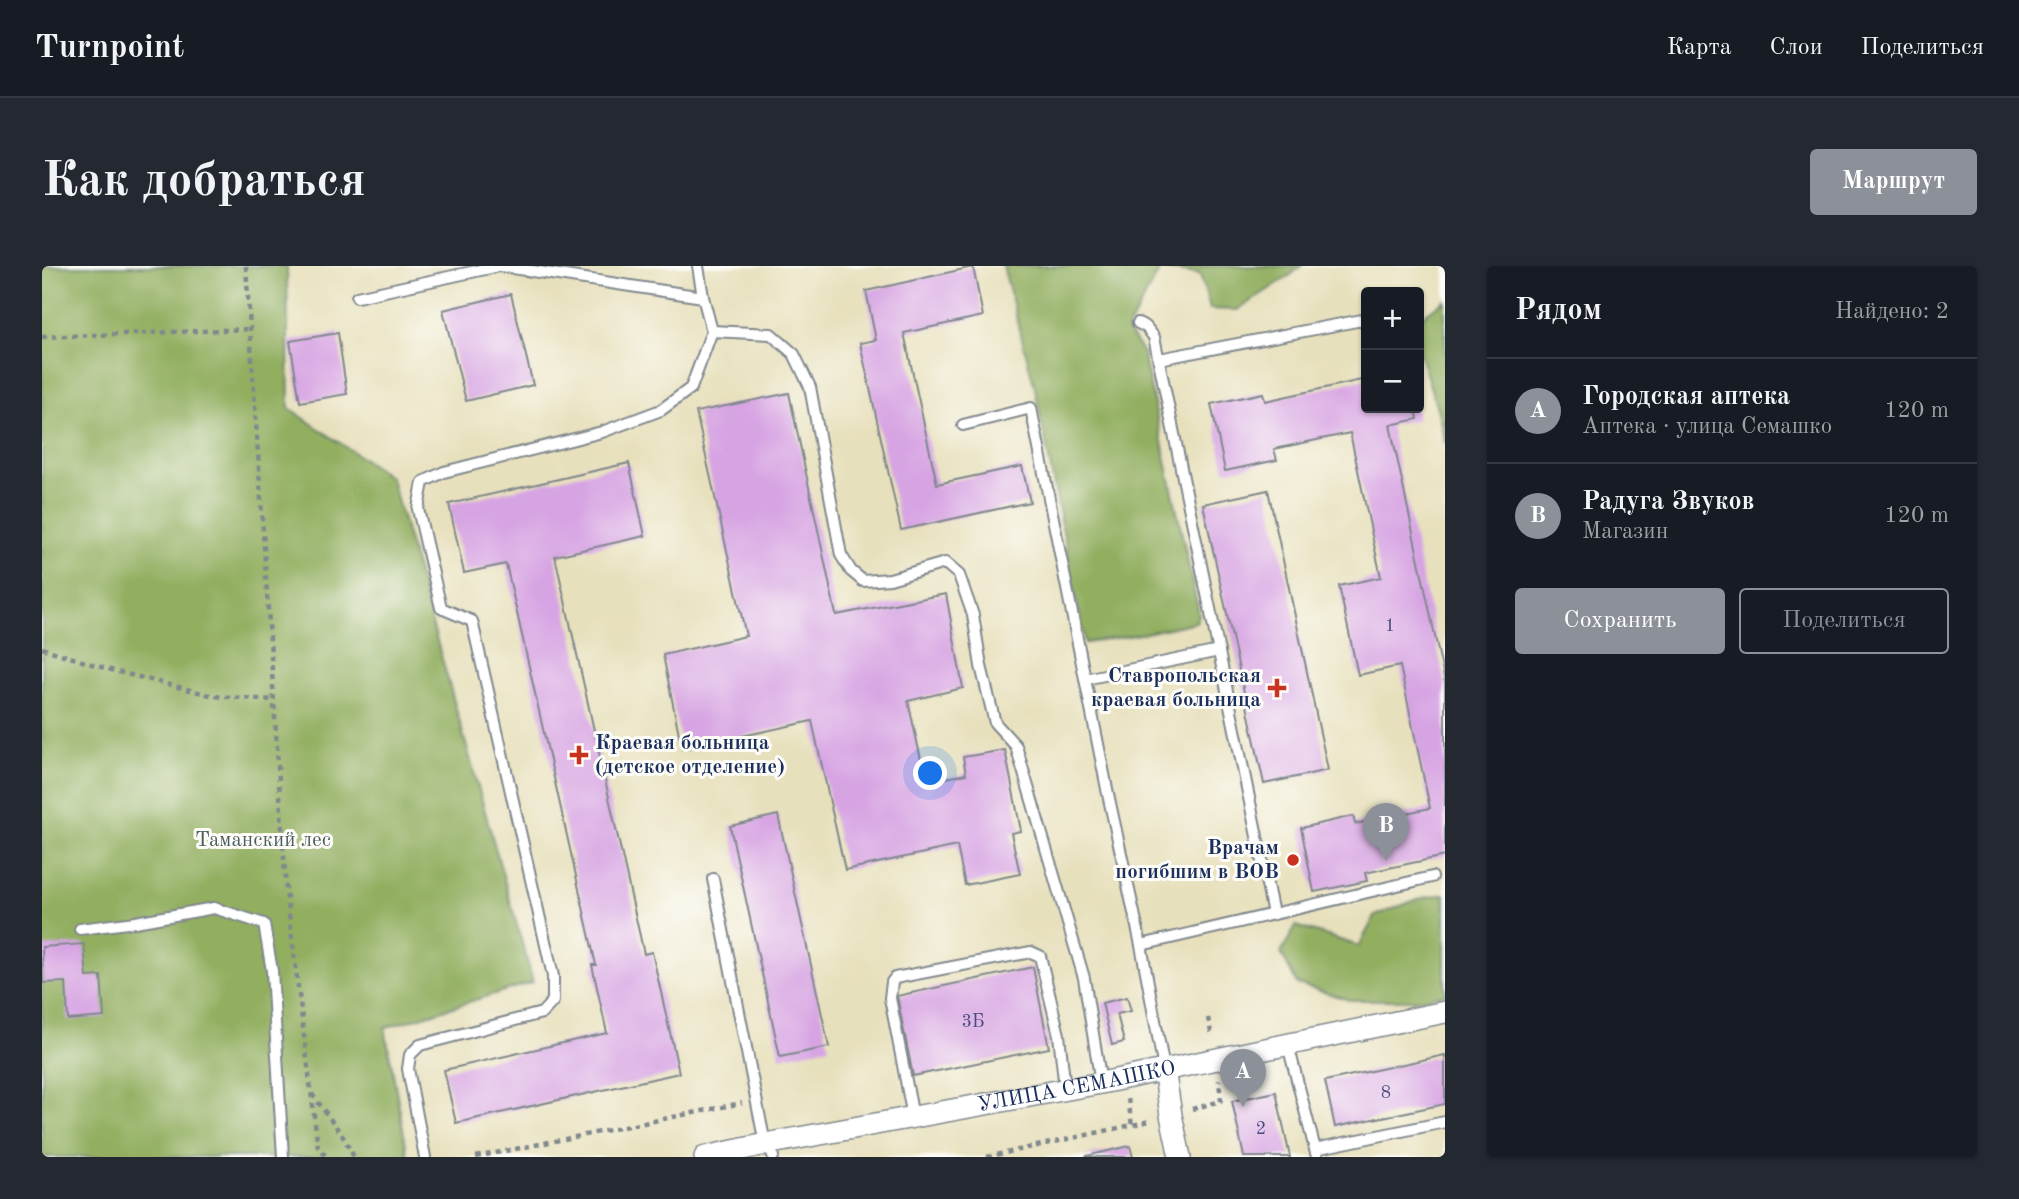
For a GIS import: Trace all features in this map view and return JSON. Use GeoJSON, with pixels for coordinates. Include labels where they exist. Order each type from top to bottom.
{"type":"FeatureCollection","features":[{"type":"Feature","properties":{"kind":"street","name":"УЛИЦА СЕМАШКО"},"geometry":{"type":"LineString","coordinates":[[705,1157],[770,1148],[913,1117],[1101,1083],[1445,1012]]}},
{"type":"Feature","properties":{"kind":"street"},"geometry":{"type":"LineString","coordinates":[[1164,1069],[1180,1157]]}},
{"type":"Feature","properties":{"kind":"lane"},"geometry":{"type":"LineString","coordinates":[[357,297],[499,266],[703,297]]}},
{"type":"Feature","properties":{"kind":"lane"},"geometry":{"type":"LineString","coordinates":[[425,1157],[408,1069],[410,1055],[420,1045],[542,1013],[553,1001],[553,976],[472,621],[441,608],[418,509],[423,482],[444,472],[602,432],[661,410],[691,388],[712,331],[698,266]]}},
{"type":"Feature","properties":{"kind":"lane"},"geometry":{"type":"LineString","coordinates":[[1159,359],[1361,320]]}},
{"type":"Feature","properties":{"kind":"lane"},"geometry":{"type":"LineString","coordinates":[[1138,323],[1146,327],[1154,337],[1273,914]]}},
{"type":"Feature","properties":{"kind":"lane"},"geometry":{"type":"LineString","coordinates":[[712,331],[771,334],[794,354],[810,387],[841,555],[851,571],[863,581],[890,579],[945,563],[959,575],[973,615],[981,666],[995,723],[1016,746],[1084,978],[1101,1083]]}},
{"type":"Feature","properties":{"kind":"lane"},"geometry":{"type":"LineString","coordinates":[[963,425],[1031,408],[1085,680],[1142,945],[1164,1069]]}},
{"type":"Feature","properties":{"kind":"lane"},"geometry":{"type":"LineString","coordinates":[[1085,680],[1219,651]]}},
{"type":"Feature","properties":{"kind":"lane"},"geometry":{"type":"LineString","coordinates":[[1142,945],[1432,877]]}},
{"type":"Feature","properties":{"kind":"lane"},"geometry":{"type":"LineString","coordinates":[[713,879],[757,1101],[770,1148]]}},
{"type":"Feature","properties":{"kind":"lane"},"geometry":{"type":"LineString","coordinates":[[80,929],[214,908],[264,924],[272,971],[283,1157]]}},
{"type":"Feature","properties":{"kind":"lane"},"geometry":{"type":"LineString","coordinates":[[913,1117],[890,998],[892,982],[895,978],[1031,952],[1040,956],[1059,1035],[1065,1089]]}},
{"type":"Feature","properties":{"kind":"lane"},"geometry":{"type":"LineString","coordinates":[[1288,1045],[1316,1153],[1445,1122]]}},
{"type":"Feature","properties":{"kind":"path"},"geometry":{"type":"LineString","coordinates":[[246,266],[286,890],[318,1147],[317,1157]]}},
{"type":"Feature","properties":{"kind":"path"},"geometry":{"type":"LineString","coordinates":[[42,337],[251,329]]}},
{"type":"Feature","properties":{"kind":"path"},"geometry":{"type":"LineString","coordinates":[[42,648],[107,669],[214,696],[274,700]]}},
{"type":"Feature","properties":{"kind":"path"},"geometry":{"type":"LineString","coordinates":[[987,1157],[1132,1126],[1221,1101],[1217,1058],[1208,1018]]}},
{"type":"Feature","properties":{"kind":"path"},"geometry":{"type":"LineString","coordinates":[[311,1093],[342,1135],[354,1157]]}},
{"type":"Feature","properties":{"kind":"path"},"geometry":{"type":"LineString","coordinates":[[477,1157],[757,1101]]}},
{"type":"Feature","properties":{"kind":"path"},"geometry":{"type":"LineString","coordinates":[[318,1147],[327,1157]]}},
{"type":"Feature","properties":{"kind":"green space","name":"Таманский лес"},"geometry":{"type":"Polygon","coordinates":[[[42,266],[287,266],[289,408],[391,478],[533,982],[385,1028],[408,1157],[42,1157],[42,266]]]}},
{"type":"Feature","properties":{"kind":"green space"},"geometry":{"type":"Polygon","coordinates":[[[1003,266],[1301,266],[1237,310],[1210,309],[1200,274],[1160,269],[1127,330],[1143,353],[1199,614],[1196,622],[1085,643],[1035,388],[1003,266]]]}},
{"type":"Feature","properties":{"kind":"green space"},"geometry":{"type":"Polygon","coordinates":[[[1445,300],[1445,444],[1424,368],[1424,315],[1445,300]]]}},
{"type":"Feature","properties":{"kind":"green space"},"geometry":{"type":"Polygon","coordinates":[[[1445,894],[1445,994],[1416,1000],[1349,1000],[1297,984],[1281,953],[1296,926],[1359,946],[1375,916],[1418,899],[1445,894]]]}},
{"type":"Feature","properties":{"kind":"building"},"geometry":{"type":"Polygon","coordinates":[[[973,267],[983,316],[904,333],[937,484],[1022,466],[1030,502],[901,530],[860,343],[876,340],[866,291],[973,267]]]}},
{"type":"Feature","properties":{"kind":"building"},"geometry":{"type":"Polygon","coordinates":[[[511,294],[533,385],[466,401],[443,310],[511,294]]]}},
{"type":"Feature","properties":{"kind":"building"},"geometry":{"type":"Polygon","coordinates":[[[338,333],[347,394],[300,402],[290,341],[338,333]]]}},
{"type":"Feature","properties":{"kind":"building"},"geometry":{"type":"Polygon","coordinates":[[[1361,380],[1361,413],[1417,413],[1418,419],[1390,425],[1445,683],[1445,856],[1365,873],[1367,881],[1314,892],[1301,828],[1353,816],[1355,824],[1430,808],[1400,666],[1358,675],[1339,586],[1381,577],[1350,433],[1274,449],[1277,460],[1225,471],[1211,404],[1263,393],[1265,401],[1361,380]]]}},
{"type":"Feature","properties":{"kind":"building"},"geometry":{"type":"Polygon","coordinates":[[[789,393],[836,615],[946,594],[963,688],[908,701],[926,782],[966,774],[963,757],[1005,750],[1021,831],[1011,833],[1020,874],[965,885],[957,846],[845,870],[812,721],[682,749],[663,655],[746,636],[696,412],[789,393]]]}},
{"type":"Feature","properties":{"kind":"building"},"geometry":{"type":"Polygon","coordinates":[[[629,463],[645,536],[555,556],[644,954],[652,952],[679,1073],[456,1123],[444,1070],[607,1033],[592,965],[596,965],[506,564],[464,573],[449,504],[629,463]]]}},
{"type":"Feature","properties":{"kind":"building"},"geometry":{"type":"Polygon","coordinates":[[[1268,490],[1328,770],[1264,784],[1203,504],[1268,490]]]}},
{"type":"Feature","properties":{"kind":"building"},"geometry":{"type":"Polygon","coordinates":[[[778,815],[829,1047],[780,1057],[730,826],[778,815]]]}},
{"type":"Feature","properties":{"kind":"building"},"geometry":{"type":"Polygon","coordinates":[[[84,944],[87,977],[101,976],[104,1017],[68,1020],[66,982],[43,983],[42,947],[84,944]]]}},
{"type":"Feature","properties":{"kind":"building"},"geometry":{"type":"Polygon","coordinates":[[[1033,967],[1049,1048],[913,1076],[897,996],[1033,967]]]}},
{"type":"Feature","properties":{"kind":"building"},"geometry":{"type":"Polygon","coordinates":[[[1127,997],[1131,1011],[1117,1014],[1124,1042],[1112,1045],[1102,1003],[1127,997]]]}},
{"type":"Feature","properties":{"kind":"building"},"geometry":{"type":"Polygon","coordinates":[[[1445,1055],[1445,1104],[1335,1127],[1325,1081],[1445,1055]]]}},
{"type":"Feature","properties":{"kind":"building"},"geometry":{"type":"Polygon","coordinates":[[[1276,1092],[1290,1157],[1244,1157],[1232,1101],[1276,1092]]]}},
{"type":"Feature","properties":{"kind":"building"},"geometry":{"type":"Polygon","coordinates":[[[1130,1146],[1133,1157],[1086,1157],[1086,1156],[1130,1146]]]}},
{"type":"Feature","properties":{"kind":"place","name":"Ставропольская краевая больница"},"geometry":{"type":"Point","coordinates":[1277,688]}},
{"type":"Feature","properties":{"kind":"place","name":"Краевая больница (детское отделение)"},"geometry":{"type":"Point","coordinates":[579,755]}},
{"type":"Feature","properties":{"kind":"place","name":"Врачам погибшим в ВОВ"},"geometry":{"type":"Point","coordinates":[1293,860]}},
{"type":"Feature","properties":{"kind":"place","name":"Радуга Звуков"},"geometry":{"type":"Point","coordinates":[1386,861]}},
{"type":"Feature","properties":{"kind":"place","name":"Городская аптека"},"geometry":{"type":"Point","coordinates":[1243,1107]}}]}
